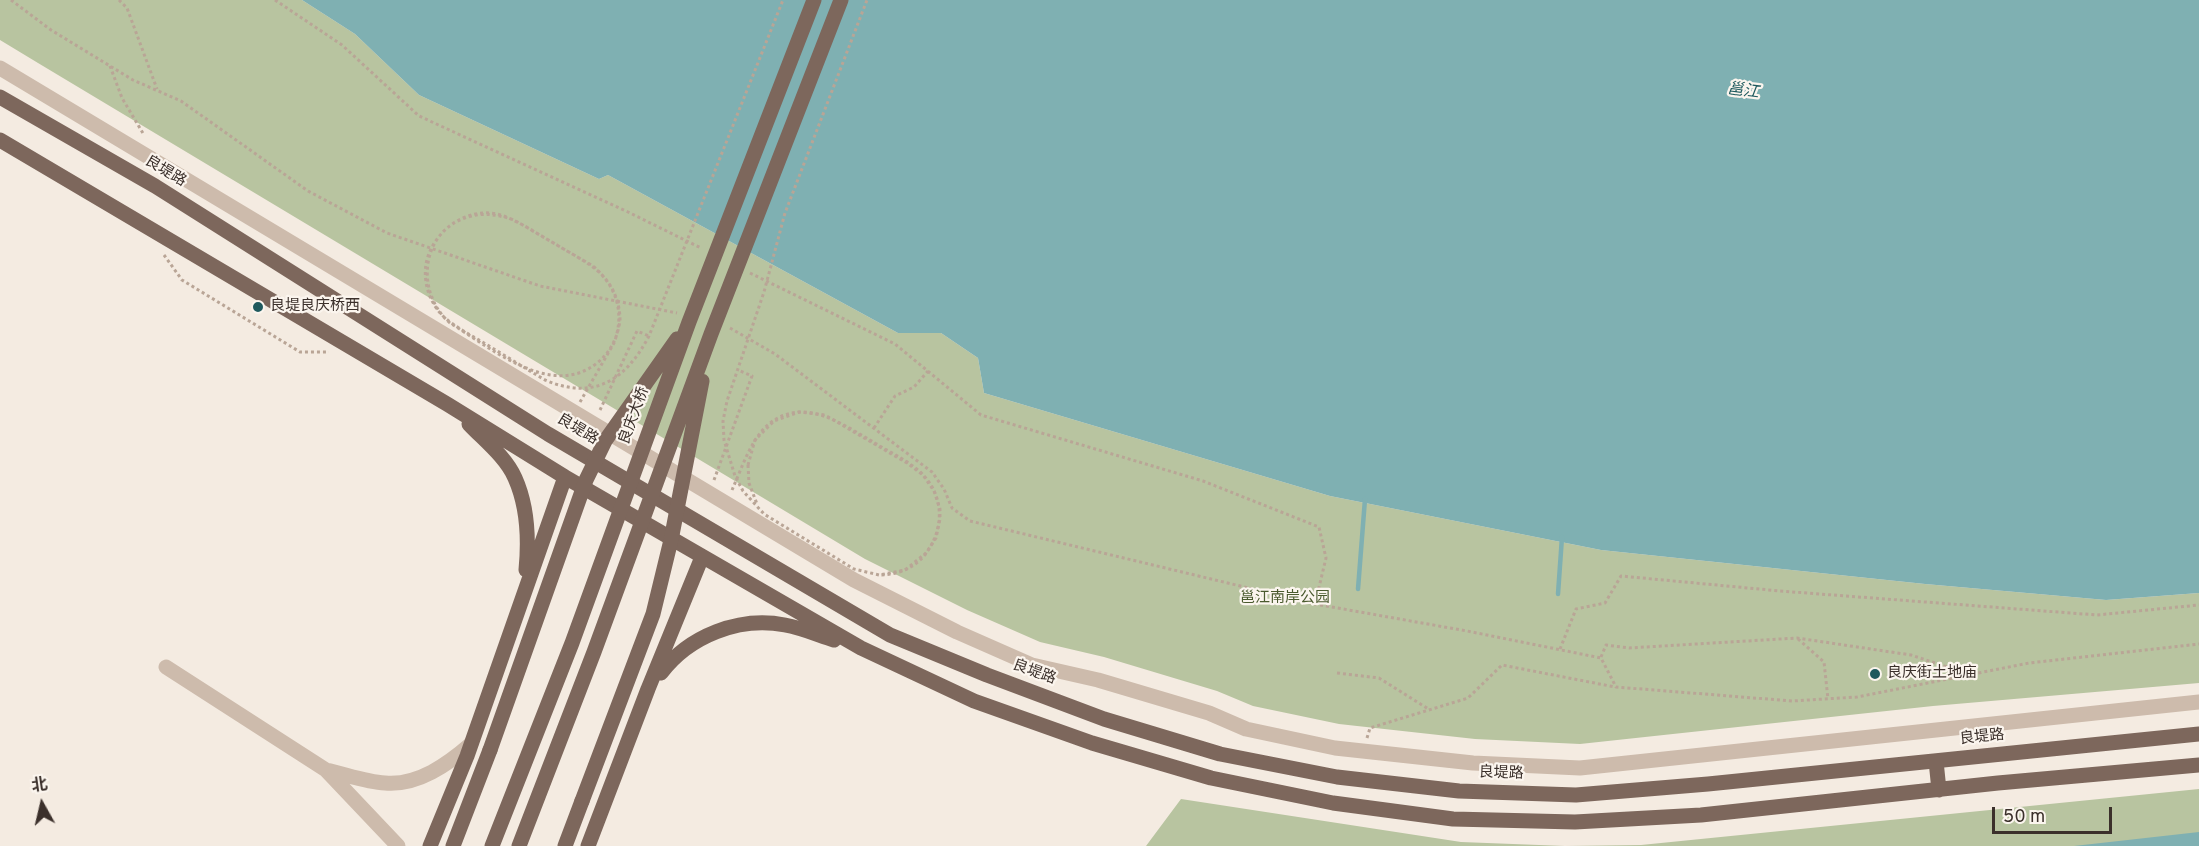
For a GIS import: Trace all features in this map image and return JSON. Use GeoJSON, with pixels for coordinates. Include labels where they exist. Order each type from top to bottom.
{"type":"FeatureCollection","features":[{"type":"Feature","properties":{"kind":"main road","name":"良庆大桥"},"geometry":{"type":"LineString","coordinates":[[492,846],[572,643],[687,318],[814,0]]}},
{"type":"Feature","properties":{"kind":"main road"},"geometry":{"type":"LineString","coordinates":[[519,846],[598,641],[711,334],[841,0]]}},
{"type":"Feature","properties":{"kind":"main road","name":"良堤路"},"geometry":{"type":"LineString","coordinates":[[0,97],[155,186],[548,434],[890,635],[987,675],[1104,718],[1220,754],[1337,777],[1459,791],[1576,795],[2199,734]]}},
{"type":"Feature","properties":{"kind":"main road"},"geometry":{"type":"LineString","coordinates":[[0,140],[447,404],[565,477],[861,648],[974,700],[1092,743],[1211,778],[1344,804],[1453,819],[1575,822],[1701,815],[2199,765]]}},
{"type":"Feature","properties":{"kind":"main road"},"geometry":{"type":"LineString","coordinates":[[453,846],[490,750],[586,480],[605,441],[687,318]]}},
{"type":"Feature","properties":{"kind":"main road"},"geometry":{"type":"LineString","coordinates":[[565,846],[653,614],[671,540],[711,334]]}},
{"type":"Feature","properties":{"kind":"main road"},"geometry":{"type":"LineString","coordinates":[[447,404],[493,448],[514,476],[524,504],[529,541],[524,594]]}},
{"type":"Feature","properties":{"kind":"main road"},"geometry":{"type":"LineString","coordinates":[[430,846],[471,744],[565,477]]}},
{"type":"Feature","properties":{"kind":"main road"},"geometry":{"type":"LineString","coordinates":[[588,846],[702,557]]}},
{"type":"Feature","properties":{"kind":"main road"},"geometry":{"type":"LineString","coordinates":[[648,689],[673,657],[696,641],[721,629],[745,624],[786,625],[861,648]]}},
{"type":"Feature","properties":{"kind":"main road"},"geometry":{"type":"LineString","coordinates":[[1936,761],[1940,790]]}},
{"type":"Feature","properties":{"kind":"street"},"geometry":{"type":"LineString","coordinates":[[0,68],[854,580],[957,632],[1032,665],[1098,680],[1209,713],[1246,729],[1335,748],[1473,763],[1580,768],[2199,702]]}},
{"type":"Feature","properties":{"kind":"street"},"geometry":{"type":"LineString","coordinates":[[166,667],[326,770],[398,846]]}},
{"type":"Feature","properties":{"kind":"street"},"geometry":{"type":"LineString","coordinates":[[326,770],[385,783],[405,783],[425,776],[453,760],[471,744]]}},
{"type":"Feature","properties":{"kind":"path"},"geometry":{"type":"LineString","coordinates":[[11,0],[51,30],[133,80],[181,101],[308,191],[387,233],[540,286],[687,318]]}},
{"type":"Feature","properties":{"kind":"path"},"geometry":{"type":"LineString","coordinates":[[119,0],[127,8],[157,90]]}},
{"type":"Feature","properties":{"kind":"path"},"geometry":{"type":"LineString","coordinates":[[275,0],[342,45],[418,116],[628,212],[710,253]]}},
{"type":"Feature","properties":{"kind":"path"},"geometry":{"type":"LineString","coordinates":[[580,402],[618,334],[619,305],[607,279],[593,266],[514,220],[494,214],[467,217],[449,227],[435,241],[426,267],[426,278],[431,297],[441,315],[545,380],[566,388],[588,388],[610,382],[628,369],[649,336],[783,0]]}},
{"type":"Feature","properties":{"kind":"path"},"geometry":{"type":"LineString","coordinates":[[730,494],[734,484],[739,475],[744,465],[748,456],[753,446],[757,437],[764,429],[785,416],[812,412],[822,414],[830,416],[911,465],[918,470],[926,478],[932,486],[936,495],[940,513],[939,523],[938,532],[934,542],[929,549],[924,556],[918,562],[910,568],[901,571],[892,574],[884,575],[875,574],[866,573],[856,570],[846,564],[784,529],[770,519],[766,515],[762,511],[755,500],[749,483],[749,456],[751,448],[755,440],[760,432],[766,426],[774,421],[782,416],[808,411],[817,413],[825,415],[852,430],[907,463],[916,468],[923,475],[929,482],[934,490],[937,500],[939,509],[940,519],[939,528],[936,538],[931,546],[926,554],[920,560],[913,565],[905,570],[897,573],[888,574],[879,575],[871,574],[862,572],[854,569],[844,563],[834,557],[825,551],[776,523],[770,518],[764,514],[743,490],[739,483],[735,476],[727,450],[723,422],[727,400],[764,292],[785,213],[867,0]]}},
{"type":"Feature","properties":{"kind":"path"},"geometry":{"type":"LineString","coordinates":[[110,66],[122,98],[145,136]]}},
{"type":"Feature","properties":{"kind":"path"},"geometry":{"type":"LineString","coordinates":[[490,213],[518,223],[596,269],[614,291],[619,309],[619,328],[612,345],[600,360],[585,371],[566,376],[545,375],[524,368],[445,318],[438,311],[428,293],[425,274],[428,254],[444,230],[461,219],[490,213]]}},
{"type":"Feature","properties":{"kind":"path"},"geometry":{"type":"LineString","coordinates":[[162,252],[182,279],[300,352],[330,352]]}},
{"type":"Feature","properties":{"kind":"path"},"geometry":{"type":"LineString","coordinates":[[741,269],[895,344],[981,415],[1203,481],[1319,527],[1326,558],[1315,604]]}},
{"type":"Feature","properties":{"kind":"path"},"geometry":{"type":"LineString","coordinates":[[725,326],[735,329],[775,354],[932,472],[944,489],[952,508],[970,521],[1315,604],[1601,658]]}},
{"type":"Feature","properties":{"kind":"path"},"geometry":{"type":"LineString","coordinates":[[593,425],[637,331],[649,336]]}},
{"type":"Feature","properties":{"kind":"path"},"geometry":{"type":"LineString","coordinates":[[709,493],[752,376],[738,370]]}},
{"type":"Feature","properties":{"kind":"path"},"geometry":{"type":"LineString","coordinates":[[874,428],[895,396],[914,387],[928,371]]}},
{"type":"Feature","properties":{"kind":"path"},"geometry":{"type":"LineString","coordinates":[[1560,650],[1576,609],[1605,603],[1621,576],[1780,591],[2097,615],[2199,605]]}},
{"type":"Feature","properties":{"kind":"path"},"geometry":{"type":"LineString","coordinates":[[1797,638],[1824,663],[1828,699]]}},
{"type":"Feature","properties":{"kind":"path"},"geometry":{"type":"LineString","coordinates":[[1616,687],[1601,658],[1606,645],[1629,648],[1797,638],[1911,655],[1970,675]]}},
{"type":"Feature","properties":{"kind":"path"},"geometry":{"type":"LineString","coordinates":[[1362,751],[1370,728],[1468,698],[1502,665],[1616,687],[1792,701],[1857,697],[2029,663],[2199,644]]}},
{"type":"Feature","properties":{"kind":"path"},"geometry":{"type":"LineString","coordinates":[[1337,673],[1379,678],[1430,710]]}},
{"type":"Feature","properties":{"kind":"green space","name":"邕江南岸公园"},"geometry":{"type":"Polygon","coordinates":[[[0,0],[302,0],[355,34],[419,95],[599,179],[608,175],[898,333],[941,333],[978,358],[984,393],[1330,496],[1601,550],[1925,584],[2106,600],[2199,593],[2199,683],[1933,706],[1580,744],[1475,739],[1339,724],[1253,706],[1217,691],[1104,657],[1040,642],[967,610],[865,559],[0,40],[0,0]]]}},
{"type":"Feature","properties":{"kind":"green space"},"geometry":{"type":"Polygon","coordinates":[[[2199,789],[2199,846],[1565,846],[1641,845],[2199,789]]]}},
{"type":"Feature","properties":{"kind":"green space"},"geometry":{"type":"Polygon","coordinates":[[[1181,799],[1461,842],[1565,846],[1146,846],[1181,799]]]}},
{"type":"Feature","properties":{"kind":"water","name":"邕江"},"geometry":{"type":"Polygon","coordinates":[[[302,0],[2199,0],[2199,593],[2106,600],[1925,584],[1601,550],[1330,496],[984,393],[978,358],[941,333],[898,333],[608,175],[599,179],[419,95],[355,34],[302,0]]]}},
{"type":"Feature","properties":{"kind":"water"},"geometry":{"type":"Polygon","coordinates":[[[2199,832],[2199,846],[2074,846],[2199,832]]]}},
{"type":"Feature","properties":{"kind":"waterway"},"geometry":{"type":"LineString","coordinates":[[1358,589],[1365,499]]}},
{"type":"Feature","properties":{"kind":"waterway"},"geometry":{"type":"LineString","coordinates":[[1558,594],[1562,537]]}},
{"type":"Feature","properties":{"kind":"place","name":"良堤良庆桥西"},"geometry":{"type":"Point","coordinates":[258,307]}},
{"type":"Feature","properties":{"kind":"place","name":"良庆街土地庙"},"geometry":{"type":"Point","coordinates":[1875,674]}}]}
